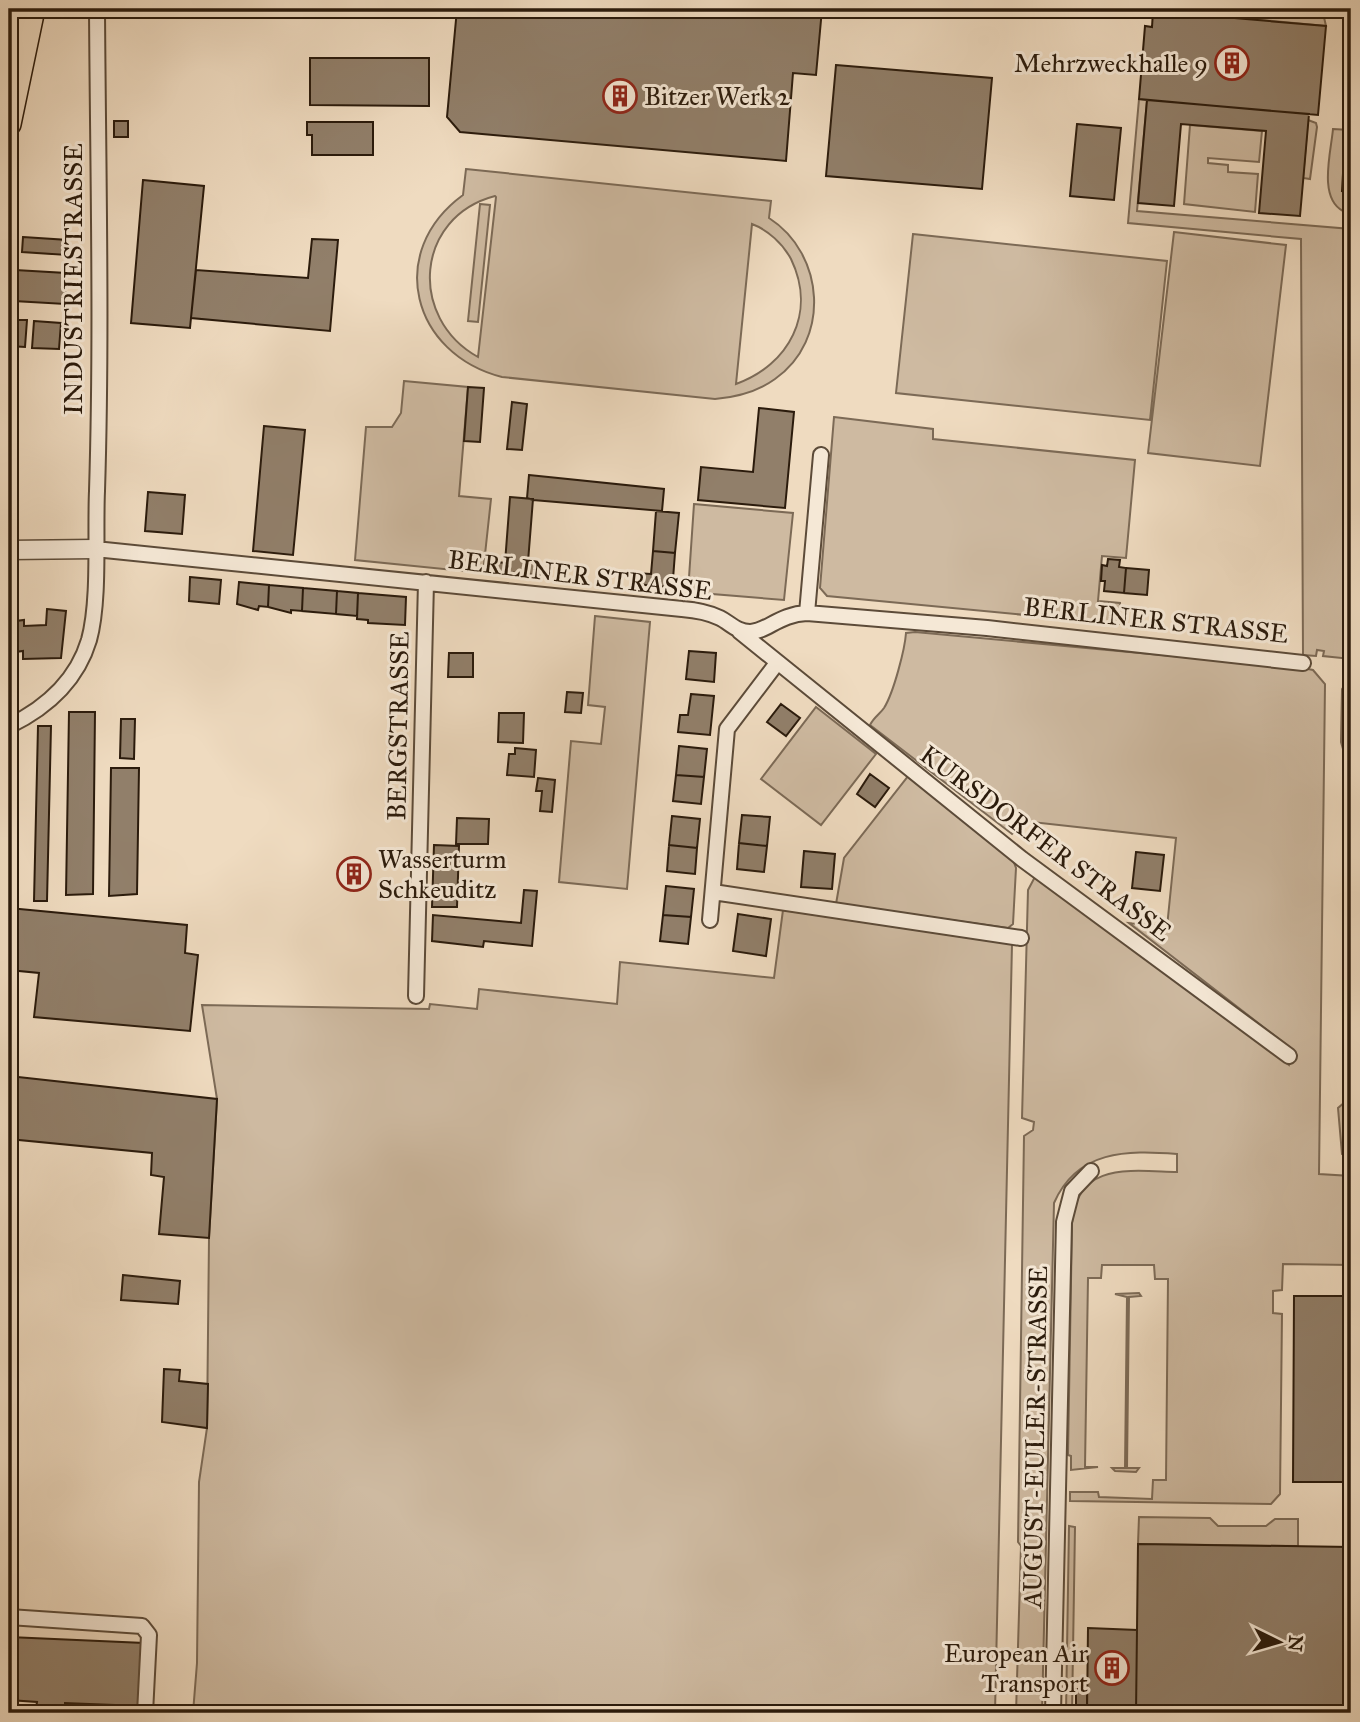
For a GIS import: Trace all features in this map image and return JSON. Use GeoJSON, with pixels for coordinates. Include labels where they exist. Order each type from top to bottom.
{"type":"FeatureCollection","features":[{"type":"Feature","properties":{"kind":"main road"},"geometry":{"type":"LineString","coordinates":[[9,33],[14,9]]}},
{"type":"Feature","properties":{"kind":"main road"},"geometry":{"type":"LineString","coordinates":[[9,124],[33,9]]}},
{"type":"Feature","properties":{"kind":"street","name":"INDUSTRIESTRASSE"},"geometry":{"type":"LineString","coordinates":[[9,726],[30,716],[60,692],[80,663],[90,638],[98,453],[97,9]]}},
{"type":"Feature","properties":{"kind":"street"},"geometry":{"type":"LineString","coordinates":[[807,613],[821,455]]}},
{"type":"Feature","properties":{"kind":"street","name":"BERLINER STRASSE"},"geometry":{"type":"LineString","coordinates":[[9,550],[95,549],[703,612],[738,630],[751,632],[790,613],[807,613],[987,628],[1303,663]]}},
{"type":"Feature","properties":{"kind":"street","name":"BERGSTRASSE"},"geometry":{"type":"LineString","coordinates":[[416,996],[426,582]]}},
{"type":"Feature","properties":{"kind":"street","name":"KURSDORFER STRASSE"},"geometry":{"type":"LineString","coordinates":[[738,630],[1022,859],[1289,1056]]}},
{"type":"Feature","properties":{"kind":"street"},"geometry":{"type":"LineString","coordinates":[[710,920],[727,729],[777,663]]}},
{"type":"Feature","properties":{"kind":"street"},"geometry":{"type":"LineString","coordinates":[[713,892],[1021,937]]}},
{"type":"Feature","properties":{"kind":"street","name":"AUGUST-EULER-STRASSE"},"geometry":{"type":"LineString","coordinates":[[1054,1713],[1064,1222],[1072,1191],[1091,1171]]}},
{"type":"Feature","properties":{"kind":"street"},"geometry":{"type":"LineString","coordinates":[[9,1617],[142,1626],[149,1635],[145,1713]]}},
{"type":"Feature","properties":{"kind":"shaded area"},"geometry":{"type":"Polygon","coordinates":[[[1258,9],[1323,13],[1326,26],[1250,19],[1258,9]]]}},
{"type":"Feature","properties":{"kind":"shaded area"},"geometry":{"type":"Polygon","coordinates":[[[1139,99],[1147,100],[1137,211],[1351,229],[1351,659],[1323,656],[1324,651],[1317,650],[1316,656],[1303,655],[1301,239],[1128,223],[1139,99]]]}},
{"type":"Feature","properties":{"kind":"shaded area"},"geometry":{"type":"Polygon","coordinates":[[[1308,120],[1316,123],[1317,127],[1310,179],[1303,178],[1308,120]]]}},
{"type":"Feature","properties":{"kind":"shaded area"},"geometry":{"type":"Polygon","coordinates":[[[1190,125],[1262,131],[1259,162],[1208,158],[1208,163],[1228,165],[1228,172],[1258,174],[1255,212],[1184,204],[1190,125]]]}},
{"type":"Feature","properties":{"kind":"shaded area"},"geometry":{"type":"Polygon","coordinates":[[[1333,129],[1349,130],[1347,156],[1344,157],[1343,211],[1335,205],[1328,185],[1333,129]]]}},
{"type":"Feature","properties":{"kind":"shaded area"},"geometry":{"type":"Polygon","coordinates":[[[466,169],[771,201],[769,218],[788,234],[801,253],[810,274],[814,297],[806,342],[793,362],[768,384],[746,393],[715,399],[502,377],[471,365],[447,347],[430,324],[420,299],[417,272],[424,244],[439,218],[463,195],[466,169]],[[496,197],[468,207],[449,225],[436,246],[430,270],[432,294],[440,318],[455,340],[478,357],[496,197]],[[752,224],[736,384],[771,364],[784,350],[799,317],[801,299],[798,279],[784,248],[764,230],[752,224]]]}},
{"type":"Feature","properties":{"kind":"shaded area"},"geometry":{"type":"Polygon","coordinates":[[[480,204],[490,205],[478,322],[468,321],[480,204]]]}},
{"type":"Feature","properties":{"kind":"shaded area"},"geometry":{"type":"Polygon","coordinates":[[[1174,232],[1286,245],[1260,466],[1148,453],[1174,232]]]}},
{"type":"Feature","properties":{"kind":"shaded area"},"geometry":{"type":"Polygon","coordinates":[[[913,234],[1167,261],[1150,420],[896,393],[913,234]]]}},
{"type":"Feature","properties":{"kind":"shaded area"},"geometry":{"type":"Polygon","coordinates":[[[404,381],[468,387],[459,496],[491,499],[483,573],[355,560],[366,427],[392,427],[401,413],[404,381]]]}},
{"type":"Feature","properties":{"kind":"shaded area"},"geometry":{"type":"Polygon","coordinates":[[[834,417],[933,429],[933,439],[1135,460],[1126,558],[1102,556],[1098,601],[1120,603],[1119,624],[827,596],[820,588],[834,417]]]}},
{"type":"Feature","properties":{"kind":"shaded area"},"geometry":{"type":"Polygon","coordinates":[[[694,504],[793,513],[784,600],[688,592],[694,504]]]}},
{"type":"Feature","properties":{"kind":"shaded area"},"geometry":{"type":"Polygon","coordinates":[[[595,616],[650,622],[627,889],[559,882],[571,741],[601,744],[605,707],[588,705],[595,616]]]}},
{"type":"Feature","properties":{"kind":"shaded area"},"geometry":{"type":"Polygon","coordinates":[[[906,633],[1303,668],[1313,670],[1325,684],[1319,1174],[1351,1176],[1351,1265],[1283,1264],[1282,1290],[1273,1291],[1273,1313],[1282,1314],[1280,1494],[1271,1504],[1070,1501],[1070,1492],[1098,1492],[1099,1497],[1152,1499],[1153,1480],[1166,1480],[1168,1279],[1155,1279],[1154,1265],[1102,1265],[1101,1278],[1088,1278],[1085,1467],[1098,1467],[1071,1470],[1071,1456],[1068,1455],[1072,1223],[1076,1203],[1084,1189],[1095,1179],[1125,1171],[1177,1172],[1177,1154],[1140,1153],[1105,1157],[1076,1172],[1064,1186],[1054,1203],[1042,1713],[1016,1713],[1021,1546],[1018,1542],[1024,1136],[1033,1130],[1034,1122],[1022,1118],[1028,890],[1037,873],[1289,1065],[1293,1050],[1129,923],[1167,927],[1176,838],[1023,821],[1012,834],[870,725],[884,708],[892,692],[906,633]]]}},
{"type":"Feature","properties":{"kind":"shaded area"},"geometry":{"type":"Polygon","coordinates":[[[1351,677],[1351,756],[1343,749],[1341,742],[1342,689],[1351,677]]]}},
{"type":"Feature","properties":{"kind":"shaded area"},"geometry":{"type":"Polygon","coordinates":[[[816,707],[876,754],[821,825],[761,779],[816,707]]]}},
{"type":"Feature","properties":{"kind":"shaded area"},"geometry":{"type":"Polygon","coordinates":[[[909,775],[1012,857],[1016,868],[1013,924],[1008,928],[836,904],[844,858],[909,775]]]}},
{"type":"Feature","properties":{"kind":"shaded area"},"geometry":{"type":"Polygon","coordinates":[[[783,910],[1012,944],[995,1713],[193,1713],[197,1663],[199,1482],[207,1428],[209,1238],[217,1099],[202,1005],[429,1009],[430,1004],[477,1009],[479,989],[617,1004],[620,962],[774,978],[783,910]]]}},
{"type":"Feature","properties":{"kind":"shaded area"},"geometry":{"type":"Polygon","coordinates":[[[1351,1097],[1351,1157],[1342,1154],[1338,1108],[1351,1097]]]}},
{"type":"Feature","properties":{"kind":"shaded area"},"geometry":{"type":"Polygon","coordinates":[[[1139,1293],[1141,1296],[1129,1297],[1127,1468],[1139,1468],[1136,1472],[1115,1471],[1112,1468],[1125,1468],[1127,1297],[1115,1294],[1139,1293]]]}},
{"type":"Feature","properties":{"kind":"shaded area"},"geometry":{"type":"Polygon","coordinates":[[[1139,1517],[1210,1518],[1218,1526],[1266,1526],[1275,1519],[1298,1519],[1298,1546],[1138,1544],[1139,1517]]]}},
{"type":"Feature","properties":{"kind":"shaded area"},"geometry":{"type":"Polygon","coordinates":[[[1069,1526],[1075,1527],[1072,1713],[1066,1713],[1069,1526]]]}},
{"type":"Feature","properties":{"kind":"building","name":"Bitzer Werk 2"},"geometry":{"type":"Polygon","coordinates":[[[457,9],[822,9],[816,75],[793,73],[786,161],[460,132],[447,117],[457,9]]]}},
{"type":"Feature","properties":{"kind":"building","name":"Mehrzweckhalle 9"},"geometry":{"type":"Polygon","coordinates":[[[1153,11],[1326,26],[1318,115],[1139,99],[1145,26],[1152,27],[1153,11]]]}},
{"type":"Feature","properties":{"kind":"building"},"geometry":{"type":"Polygon","coordinates":[[[310,58],[429,58],[429,106],[310,105],[310,58]]]}},
{"type":"Feature","properties":{"kind":"building"},"geometry":{"type":"Polygon","coordinates":[[[836,65],[992,78],[982,189],[826,176],[836,65]]]}},
{"type":"Feature","properties":{"kind":"building"},"geometry":{"type":"Polygon","coordinates":[[[1147,100],[1309,114],[1300,216],[1259,213],[1266,131],[1181,124],[1174,206],[1138,203],[1147,100]]]}},
{"type":"Feature","properties":{"kind":"building"},"geometry":{"type":"Polygon","coordinates":[[[114,121],[128,121],[128,137],[114,137],[114,121]]]}},
{"type":"Feature","properties":{"kind":"building"},"geometry":{"type":"Polygon","coordinates":[[[307,122],[373,122],[373,155],[312,155],[312,135],[307,135],[307,122]]]}},
{"type":"Feature","properties":{"kind":"building"},"geometry":{"type":"Polygon","coordinates":[[[1077,124],[1121,128],[1114,200],[1070,196],[1077,124]]]}},
{"type":"Feature","properties":{"kind":"building"},"geometry":{"type":"Polygon","coordinates":[[[1344,156],[1351,157],[1351,192],[1342,191],[1344,156]]]}},
{"type":"Feature","properties":{"kind":"building"},"geometry":{"type":"Polygon","coordinates":[[[143,180],[204,186],[190,328],[131,323],[143,180]]]}},
{"type":"Feature","properties":{"kind":"building"},"geometry":{"type":"Polygon","coordinates":[[[23,237],[68,240],[67,255],[22,252],[23,237]]]}},
{"type":"Feature","properties":{"kind":"building"},"geometry":{"type":"Polygon","coordinates":[[[312,239],[338,240],[330,331],[191,318],[196,270],[308,278],[312,239]]]}},
{"type":"Feature","properties":{"kind":"building"},"geometry":{"type":"Polygon","coordinates":[[[15,270],[66,273],[65,304],[14,301],[15,270]]]}},
{"type":"Feature","properties":{"kind":"building"},"geometry":{"type":"Polygon","coordinates":[[[9,320],[27,320],[25,347],[9,346],[9,320]]]}},
{"type":"Feature","properties":{"kind":"building"},"geometry":{"type":"Polygon","coordinates":[[[34,321],[61,323],[59,349],[32,348],[34,321]]]}},
{"type":"Feature","properties":{"kind":"building"},"geometry":{"type":"Polygon","coordinates":[[[468,387],[484,388],[480,442],[464,441],[468,387]]]}},
{"type":"Feature","properties":{"kind":"building"},"geometry":{"type":"Polygon","coordinates":[[[512,402],[527,404],[522,450],[507,449],[512,402]]]}},
{"type":"Feature","properties":{"kind":"building"},"geometry":{"type":"Polygon","coordinates":[[[759,408],[794,412],[785,508],[698,500],[701,467],[753,472],[759,408]]]}},
{"type":"Feature","properties":{"kind":"building"},"geometry":{"type":"Polygon","coordinates":[[[264,426],[305,430],[293,555],[253,551],[264,426]]]}},
{"type":"Feature","properties":{"kind":"building"},"geometry":{"type":"Polygon","coordinates":[[[529,475],[664,489],[662,511],[533,500],[527,498],[529,475]]]}},
{"type":"Feature","properties":{"kind":"building"},"geometry":{"type":"Polygon","coordinates":[[[148,492],[185,495],[182,534],[145,531],[148,492]]]}},
{"type":"Feature","properties":{"kind":"building"},"geometry":{"type":"Polygon","coordinates":[[[510,497],[533,499],[528,562],[542,564],[542,576],[490,570],[490,561],[505,563],[510,497]]]}},
{"type":"Feature","properties":{"kind":"building"},"geometry":{"type":"Polygon","coordinates":[[[656,511],[679,513],[675,553],[653,551],[656,511]]]}},
{"type":"Feature","properties":{"kind":"building"},"geometry":{"type":"Polygon","coordinates":[[[653,551],[675,553],[673,579],[688,580],[687,589],[635,584],[636,573],[651,574],[653,551]]]}},
{"type":"Feature","properties":{"kind":"building"},"geometry":{"type":"Polygon","coordinates":[[[1108,559],[1120,560],[1119,567],[1126,568],[1124,593],[1104,591],[1105,581],[1101,581],[1102,565],[1107,566],[1108,559]]]}},
{"type":"Feature","properties":{"kind":"building"},"geometry":{"type":"Polygon","coordinates":[[[1126,568],[1149,570],[1147,595],[1124,593],[1126,568]]]}},
{"type":"Feature","properties":{"kind":"building"},"geometry":{"type":"Polygon","coordinates":[[[190,577],[221,580],[219,604],[189,601],[190,577]]]}},
{"type":"Feature","properties":{"kind":"building"},"geometry":{"type":"Polygon","coordinates":[[[239,582],[269,585],[268,607],[259,606],[258,610],[237,604],[239,582]]]}},
{"type":"Feature","properties":{"kind":"building"},"geometry":{"type":"Polygon","coordinates":[[[269,585],[303,588],[302,611],[291,610],[291,613],[268,607],[269,585]]]}},
{"type":"Feature","properties":{"kind":"building"},"geometry":{"type":"Polygon","coordinates":[[[303,588],[337,591],[336,614],[302,611],[303,588]]]}},
{"type":"Feature","properties":{"kind":"building"},"geometry":{"type":"Polygon","coordinates":[[[337,591],[358,593],[357,616],[336,614],[337,591]]]}},
{"type":"Feature","properties":{"kind":"building"},"geometry":{"type":"Polygon","coordinates":[[[358,593],[406,597],[405,625],[368,623],[368,620],[357,619],[358,593]]]}},
{"type":"Feature","properties":{"kind":"building"},"geometry":{"type":"Polygon","coordinates":[[[47,609],[66,611],[61,658],[23,659],[23,651],[15,652],[16,621],[24,620],[24,626],[46,625],[47,609]]]}},
{"type":"Feature","properties":{"kind":"building"},"geometry":{"type":"Polygon","coordinates":[[[689,651],[716,653],[714,682],[686,679],[689,651]]]}},
{"type":"Feature","properties":{"kind":"building"},"geometry":{"type":"Polygon","coordinates":[[[449,653],[473,653],[473,677],[448,677],[449,653]]]}},
{"type":"Feature","properties":{"kind":"building"},"geometry":{"type":"Polygon","coordinates":[[[567,692],[583,693],[581,713],[565,712],[567,692]]]}},
{"type":"Feature","properties":{"kind":"building"},"geometry":{"type":"Polygon","coordinates":[[[691,694],[714,696],[710,735],[678,732],[680,715],[688,715],[691,694]]]}},
{"type":"Feature","properties":{"kind":"building"},"geometry":{"type":"Polygon","coordinates":[[[781,704],[800,718],[786,736],[767,722],[781,704]]]}},
{"type":"Feature","properties":{"kind":"building"},"geometry":{"type":"Polygon","coordinates":[[[69,712],[95,712],[93,894],[66,895],[69,712]]]}},
{"type":"Feature","properties":{"kind":"building"},"geometry":{"type":"Polygon","coordinates":[[[499,713],[524,713],[523,743],[498,742],[499,713]]]}},
{"type":"Feature","properties":{"kind":"building"},"geometry":{"type":"Polygon","coordinates":[[[121,719],[135,719],[134,759],[120,758],[121,719]]]}},
{"type":"Feature","properties":{"kind":"building"},"geometry":{"type":"Polygon","coordinates":[[[38,726],[51,726],[47,901],[34,901],[38,726]]]}},
{"type":"Feature","properties":{"kind":"building"},"geometry":{"type":"Polygon","coordinates":[[[679,746],[707,749],[704,777],[676,775],[679,746]]]}},
{"type":"Feature","properties":{"kind":"building"},"geometry":{"type":"Polygon","coordinates":[[[515,748],[536,750],[534,777],[507,775],[509,754],[515,754],[515,748]]]}},
{"type":"Feature","properties":{"kind":"building"},"geometry":{"type":"Polygon","coordinates":[[[111,768],[139,768],[137,894],[109,896],[111,768]]]}},
{"type":"Feature","properties":{"kind":"building"},"geometry":{"type":"Polygon","coordinates":[[[870,774],[889,788],[875,807],[857,794],[870,774]]]}},
{"type":"Feature","properties":{"kind":"building"},"geometry":{"type":"Polygon","coordinates":[[[676,775],[704,777],[701,804],[673,801],[676,775]]]}},
{"type":"Feature","properties":{"kind":"building"},"geometry":{"type":"Polygon","coordinates":[[[538,778],[555,780],[552,812],[540,811],[542,791],[536,791],[538,778]]]}},
{"type":"Feature","properties":{"kind":"building"},"geometry":{"type":"Polygon","coordinates":[[[742,815],[770,817],[767,846],[739,843],[742,815]]]}},
{"type":"Feature","properties":{"kind":"building"},"geometry":{"type":"Polygon","coordinates":[[[672,816],[700,819],[697,848],[669,845],[672,816]]]}},
{"type":"Feature","properties":{"kind":"building"},"geometry":{"type":"Polygon","coordinates":[[[457,818],[489,819],[488,844],[456,844],[457,818]]]}},
{"type":"Feature","properties":{"kind":"building"},"geometry":{"type":"Polygon","coordinates":[[[739,843],[767,846],[764,872],[737,869],[739,843]]]}},
{"type":"Feature","properties":{"kind":"building"},"geometry":{"type":"Polygon","coordinates":[[[434,845],[459,846],[457,907],[432,907],[434,845]]]}},
{"type":"Feature","properties":{"kind":"building"},"geometry":{"type":"Polygon","coordinates":[[[669,845],[697,848],[695,874],[667,871],[669,845]]]}},
{"type":"Feature","properties":{"kind":"building"},"geometry":{"type":"Polygon","coordinates":[[[804,851],[835,854],[832,889],[801,887],[804,851]]]}},
{"type":"Feature","properties":{"kind":"building"},"geometry":{"type":"Polygon","coordinates":[[[1136,852],[1164,855],[1160,891],[1132,888],[1136,852]]]}},
{"type":"Feature","properties":{"kind":"building","name":"Wasserturm Schkeuditz"},"geometry":{"type":"Polygon","coordinates":[[[354,861],[363,865],[367,874],[363,883],[354,887],[345,883],[341,874],[345,865],[354,861]]]}},
{"type":"Feature","properties":{"kind":"building"},"geometry":{"type":"Polygon","coordinates":[[[666,886],[694,889],[691,917],[663,915],[666,886]]]}},
{"type":"Feature","properties":{"kind":"building"},"geometry":{"type":"Polygon","coordinates":[[[524,890],[537,891],[532,946],[484,941],[483,947],[432,941],[433,915],[521,923],[524,890]]]}},
{"type":"Feature","properties":{"kind":"building"},"geometry":{"type":"Polygon","coordinates":[[[9,908],[187,925],[185,953],[198,955],[190,1031],[34,1017],[39,973],[9,970],[9,908]]]}},
{"type":"Feature","properties":{"kind":"building"},"geometry":{"type":"Polygon","coordinates":[[[1343,910],[1351,911],[1351,974],[1343,974],[1343,910]]]}},
{"type":"Feature","properties":{"kind":"building"},"geometry":{"type":"Polygon","coordinates":[[[738,914],[771,919],[766,956],[733,951],[738,914]]]}},
{"type":"Feature","properties":{"kind":"building"},"geometry":{"type":"Polygon","coordinates":[[[663,915],[691,917],[688,944],[660,941],[663,915]]]}},
{"type":"Feature","properties":{"kind":"building"},"geometry":{"type":"Polygon","coordinates":[[[9,1076],[217,1099],[209,1238],[159,1234],[164,1177],[151,1175],[152,1153],[9,1139],[9,1076]]]}},
{"type":"Feature","properties":{"kind":"building"},"geometry":{"type":"Polygon","coordinates":[[[123,1275],[180,1281],[178,1304],[121,1300],[123,1275]]]}},
{"type":"Feature","properties":{"kind":"building"},"geometry":{"type":"Polygon","coordinates":[[[1294,1296],[1351,1296],[1351,1482],[1293,1482],[1294,1296]]]}},
{"type":"Feature","properties":{"kind":"building"},"geometry":{"type":"Polygon","coordinates":[[[164,1369],[180,1370],[179,1381],[208,1384],[207,1428],[162,1422],[164,1369]]]}},
{"type":"Feature","properties":{"kind":"building"},"geometry":{"type":"Polygon","coordinates":[[[1138,1544],[1351,1547],[1351,1713],[1136,1713],[1138,1544]]]}},
{"type":"Feature","properties":{"kind":"building","name":"European Air Transport"},"geometry":{"type":"Polygon","coordinates":[[[1088,1628],[1137,1630],[1136,1713],[1087,1713],[1088,1628]]]}},
{"type":"Feature","properties":{"kind":"building"},"geometry":{"type":"Polygon","coordinates":[[[9,1637],[144,1643],[141,1706],[65,1703],[65,1709],[36,1708],[37,1702],[9,1700],[9,1637]]]}},
{"type":"Feature","properties":{"kind":"building"},"geometry":{"type":"Polygon","coordinates":[[[1076,1689],[1087,1689],[1087,1713],[1076,1713],[1076,1689]]]}},
{"type":"Feature","properties":{"kind":"place","name":"Mehrzweckhalle 9"},"geometry":{"type":"Point","coordinates":[1232,63]}},
{"type":"Feature","properties":{"kind":"place","name":"Bitzer Werk 2"},"geometry":{"type":"Point","coordinates":[620,96]}},
{"type":"Feature","properties":{"kind":"place","name":"Wasserturm Schkeuditz"},"geometry":{"type":"Point","coordinates":[354,874]}},
{"type":"Feature","properties":{"kind":"place","name":"European Air Transport"},"geometry":{"type":"Point","coordinates":[1112,1668]}}]}
